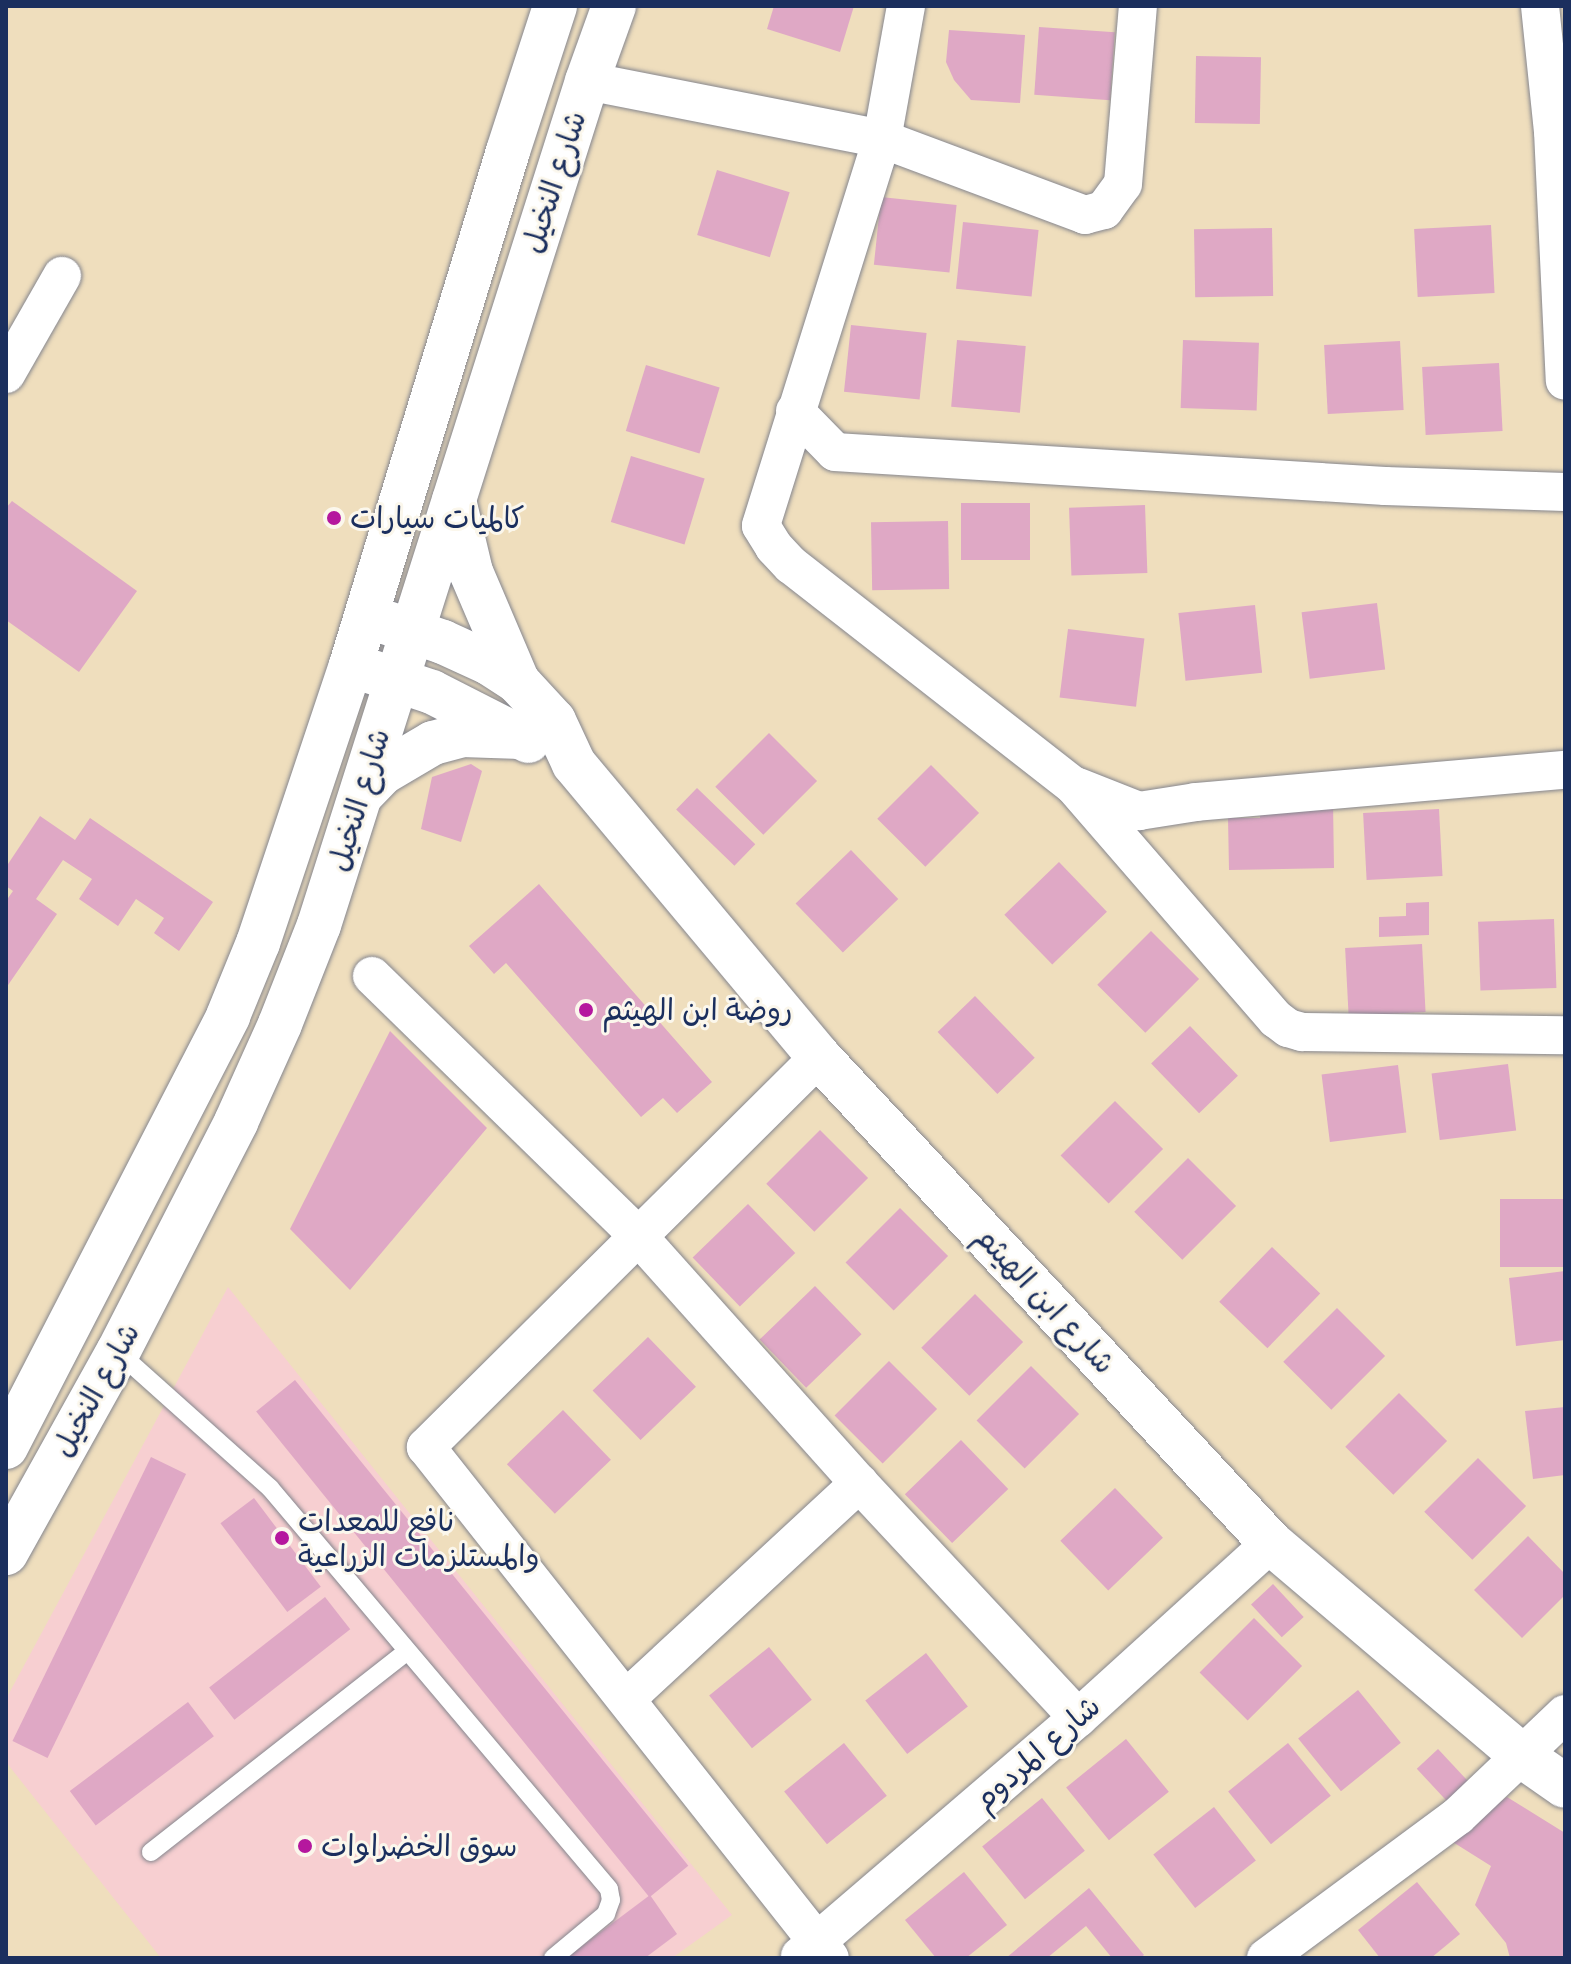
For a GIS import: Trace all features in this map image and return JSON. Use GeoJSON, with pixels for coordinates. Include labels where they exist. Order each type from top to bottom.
{"type":"FeatureCollection","features":[{"type":"Feature","properties":{"kind":"main road","name":"شارع النخيل"},"geometry":{"type":"LineString","coordinates":[[6,1447],[228,1016],[283,876],[367,616],[503,165],[555,6]]}},
{"type":"Feature","properties":{"kind":"main road","name":"شارع النخيل"},"geometry":{"type":"LineString","coordinates":[[6,1553],[118,1352],[236,1122],[280,1024],[319,925],[587,81],[614,6]]}},
{"type":"Feature","properties":{"kind":"main road"},"geometry":{"type":"LineString","coordinates":[[454,497],[471,572],[518,682]]}},
{"type":"Feature","properties":{"kind":"main road"},"geometry":{"type":"LineString","coordinates":[[367,616],[411,630],[489,663],[518,682],[554,721],[574,764]]}},
{"type":"Feature","properties":{"kind":"main road"},"geometry":{"type":"LineString","coordinates":[[351,665],[397,678],[471,710],[574,764]]}},
{"type":"Feature","properties":{"kind":"main road"},"geometry":{"type":"LineString","coordinates":[[361,795],[382,773],[433,743],[462,735],[492,733],[521,737]]}},
{"type":"Feature","properties":{"kind":"main road","name":"شارع ابن الهيثم"},"geometry":{"type":"LineString","coordinates":[[574,764],[819,1057],[1271,1543],[1522,1756],[1565,1786]]}},
{"type":"Feature","properties":{"kind":"street"},"geometry":{"type":"LineString","coordinates":[[906,6],[882,139],[761,526],[774,547],[791,565],[1073,785],[1276,1019],[1288,1028],[1302,1032],[1565,1035]]}},
{"type":"Feature","properties":{"kind":"street"},"geometry":{"type":"LineString","coordinates":[[587,81],[882,139],[1085,215],[1104,210],[1123,184],[1138,6]]}},
{"type":"Feature","properties":{"kind":"street"},"geometry":{"type":"LineString","coordinates":[[1540,6],[1553,131],[1565,381]]}},
{"type":"Feature","properties":{"kind":"street"},"geometry":{"type":"LineString","coordinates":[[6,374],[62,276]]}},
{"type":"Feature","properties":{"kind":"street"},"geometry":{"type":"LineString","coordinates":[[795,411],[835,452],[1385,486],[1565,492]]}},
{"type":"Feature","properties":{"kind":"street"},"geometry":{"type":"LineString","coordinates":[[1073,785],[1139,811],[1196,802],[1565,770]]}},
{"type":"Feature","properties":{"kind":"street"},"geometry":{"type":"LineString","coordinates":[[372,976],[638,1236],[859,1483],[1078,1718]]}},
{"type":"Feature","properties":{"kind":"street"},"geometry":{"type":"LineString","coordinates":[[815,1953],[626,1699],[426,1447],[819,1057]]}},
{"type":"Feature","properties":{"kind":"street"},"geometry":{"type":"LineString","coordinates":[[626,1699],[859,1483]]}},
{"type":"Feature","properties":{"kind":"street","name":"شارع المردوم"},"geometry":{"type":"LineString","coordinates":[[815,1953],[1271,1543]]}},
{"type":"Feature","properties":{"kind":"street"},"geometry":{"type":"LineString","coordinates":[[1277,1955],[1458,1816],[1565,1714]]}},
{"type":"Feature","properties":{"kind":"lane"},"geometry":{"type":"LineString","coordinates":[[118,1352],[270,1488],[609,1889],[611,1900],[606,1914],[553,1958]]}},
{"type":"Feature","properties":{"kind":"lane"},"geometry":{"type":"LineString","coordinates":[[151,1852],[406,1652]]}},
{"type":"Feature","properties":{"kind":"shaded area"},"geometry":{"type":"Polygon","coordinates":[[[228,1287],[732,1915],[672,1958],[161,1958],[6,1762],[6,1699],[228,1287]]]}},
{"type":"Feature","properties":{"kind":"building"},"geometry":{"type":"Polygon","coordinates":[[[774,6],[854,6],[840,52],[767,29],[774,6]]]}},
{"type":"Feature","properties":{"kind":"building"},"geometry":{"type":"Polygon","coordinates":[[[1039,27],[1115,32],[1110,100],[1034,95],[1039,27]]]}},
{"type":"Feature","properties":{"kind":"building"},"geometry":{"type":"Polygon","coordinates":[[[949,30],[1025,35],[1020,103],[971,100],[954,80],[946,62],[949,30]]]}},
{"type":"Feature","properties":{"kind":"building"},"geometry":{"type":"Polygon","coordinates":[[[1196,56],[1261,57],[1260,124],[1195,123],[1196,56]]]}},
{"type":"Feature","properties":{"kind":"building"},"geometry":{"type":"Polygon","coordinates":[[[717,170],[790,192],[770,257],[697,235],[717,170]]]}},
{"type":"Feature","properties":{"kind":"building"},"geometry":{"type":"Polygon","coordinates":[[[881,197],[957,205],[949,273],[874,265],[881,197]]]}},
{"type":"Feature","properties":{"kind":"building"},"geometry":{"type":"Polygon","coordinates":[[[963,222],[1039,230],[1032,297],[956,289],[963,222]]]}},
{"type":"Feature","properties":{"kind":"building"},"geometry":{"type":"Polygon","coordinates":[[[1491,225],[1495,293],[1418,297],[1414,229],[1491,225]]]}},
{"type":"Feature","properties":{"kind":"building"},"geometry":{"type":"Polygon","coordinates":[[[1272,228],[1273,296],[1195,297],[1194,229],[1272,228]]]}},
{"type":"Feature","properties":{"kind":"building"},"geometry":{"type":"Polygon","coordinates":[[[851,325],[927,333],[920,400],[844,392],[851,325]]]}},
{"type":"Feature","properties":{"kind":"building"},"geometry":{"type":"Polygon","coordinates":[[[957,340],[1026,346],[1020,413],[951,407],[957,340]]]}},
{"type":"Feature","properties":{"kind":"building"},"geometry":{"type":"Polygon","coordinates":[[[1183,340],[1259,343],[1257,411],[1181,408],[1183,340]]]}},
{"type":"Feature","properties":{"kind":"building"},"geometry":{"type":"Polygon","coordinates":[[[1400,341],[1404,410],[1328,414],[1324,345],[1400,341]]]}},
{"type":"Feature","properties":{"kind":"building"},"geometry":{"type":"Polygon","coordinates":[[[1499,363],[1503,431],[1426,435],[1422,367],[1499,363]]]}},
{"type":"Feature","properties":{"kind":"building"},"geometry":{"type":"Polygon","coordinates":[[[646,365],[720,388],[699,453],[626,431],[646,365]]]}},
{"type":"Feature","properties":{"kind":"building"},"geometry":{"type":"Polygon","coordinates":[[[631,456],[705,479],[684,544],[611,522],[631,456]]]}},
{"type":"Feature","properties":{"kind":"building"},"geometry":{"type":"Polygon","coordinates":[[[12,501],[137,591],[79,672],[6,620],[6,508],[12,501]]]}},
{"type":"Feature","properties":{"kind":"building"},"geometry":{"type":"Polygon","coordinates":[[[961,503],[1030,503],[1030,560],[961,560],[961,503]]]}},
{"type":"Feature","properties":{"kind":"building"},"geometry":{"type":"Polygon","coordinates":[[[1145,505],[1147,573],[1071,576],[1069,508],[1145,505]]]}},
{"type":"Feature","properties":{"kind":"building"},"geometry":{"type":"Polygon","coordinates":[[[948,521],[949,589],[872,590],[871,522],[948,521]]]}},
{"type":"Feature","properties":{"kind":"building"},"geometry":{"type":"Polygon","coordinates":[[[1377,603],[1385,670],[1310,679],[1302,612],[1377,603]]]}},
{"type":"Feature","properties":{"kind":"building"},"geometry":{"type":"Polygon","coordinates":[[[1255,605],[1262,673],[1186,681],[1178,613],[1255,605]]]}},
{"type":"Feature","properties":{"kind":"building"},"geometry":{"type":"Polygon","coordinates":[[[1068,629],[1144,638],[1136,707],[1060,697],[1068,629]]]}},
{"type":"Feature","properties":{"kind":"building"},"geometry":{"type":"Polygon","coordinates":[[[769,733],[817,781],[763,835],[715,787],[769,733]]]}},
{"type":"Feature","properties":{"kind":"building"},"geometry":{"type":"Polygon","coordinates":[[[471,764],[482,771],[461,842],[421,829],[432,777],[471,764]]]}},
{"type":"Feature","properties":{"kind":"building"},"geometry":{"type":"Polygon","coordinates":[[[931,765],[979,813],[925,867],[877,819],[931,765]]]}},
{"type":"Feature","properties":{"kind":"building"},"geometry":{"type":"Polygon","coordinates":[[[697,788],[755,844],[734,866],[676,810],[697,788]]]}},
{"type":"Feature","properties":{"kind":"building"},"geometry":{"type":"Polygon","coordinates":[[[1333,802],[1334,868],[1229,870],[1228,818],[1260,818],[1260,803],[1333,802]]]}},
{"type":"Feature","properties":{"kind":"building"},"geometry":{"type":"Polygon","coordinates":[[[1439,809],[1443,876],[1367,880],[1363,813],[1439,809]]]}},
{"type":"Feature","properties":{"kind":"building"},"geometry":{"type":"Polygon","coordinates":[[[40,816],[75,840],[90,818],[213,902],[179,951],[154,933],[164,918],[136,899],[118,926],[79,899],[92,879],[63,860],[36,899],[57,914],[6,988],[6,901],[13,891],[6,886],[6,867],[40,816]]]}},
{"type":"Feature","properties":{"kind":"building"},"geometry":{"type":"Polygon","coordinates":[[[851,850],[898,899],[843,952],[796,903],[851,850]]]}},
{"type":"Feature","properties":{"kind":"building"},"geometry":{"type":"Polygon","coordinates":[[[1059,862],[1107,912],[1052,964],[1004,915],[1059,862]]]}},
{"type":"Feature","properties":{"kind":"building"},"geometry":{"type":"Polygon","coordinates":[[[539,884],[712,1082],[677,1113],[663,1098],[641,1117],[506,963],[494,974],[469,946],[539,884]]]}},
{"type":"Feature","properties":{"kind":"building"},"geometry":{"type":"Polygon","coordinates":[[[1429,902],[1429,935],[1379,937],[1379,917],[1406,916],[1406,903],[1429,902]]]}},
{"type":"Feature","properties":{"kind":"building"},"geometry":{"type":"Polygon","coordinates":[[[1554,919],[1556,988],[1480,991],[1478,922],[1554,919]]]}},
{"type":"Feature","properties":{"kind":"building"},"geometry":{"type":"Polygon","coordinates":[[[1151,931],[1199,979],[1145,1033],[1097,985],[1151,931]]]}},
{"type":"Feature","properties":{"kind":"building"},"geometry":{"type":"Polygon","coordinates":[[[1422,944],[1426,1012],[1349,1016],[1345,948],[1422,944]]]}},
{"type":"Feature","properties":{"kind":"building"},"geometry":{"type":"Polygon","coordinates":[[[975,996],[1035,1058],[997,1094],[938,1032],[975,996]]]}},
{"type":"Feature","properties":{"kind":"building"},"geometry":{"type":"Polygon","coordinates":[[[1190,1026],[1238,1076],[1199,1113],[1151,1064],[1190,1026]]]}},
{"type":"Feature","properties":{"kind":"building"},"geometry":{"type":"Polygon","coordinates":[[[390,1031],[487,1128],[350,1290],[290,1229],[390,1031]]]}},
{"type":"Feature","properties":{"kind":"building"},"geometry":{"type":"Polygon","coordinates":[[[1508,1064],[1516,1131],[1440,1140],[1432,1073],[1508,1064]]]}},
{"type":"Feature","properties":{"kind":"building"},"geometry":{"type":"Polygon","coordinates":[[[1398,1065],[1406,1132],[1330,1142],[1322,1074],[1398,1065]]]}},
{"type":"Feature","properties":{"kind":"building"},"geometry":{"type":"Polygon","coordinates":[[[1115,1101],[1163,1149],[1109,1204],[1061,1155],[1115,1101]]]}},
{"type":"Feature","properties":{"kind":"building"},"geometry":{"type":"Polygon","coordinates":[[[820,1130],[868,1178],[814,1232],[766,1184],[820,1130]]]}},
{"type":"Feature","properties":{"kind":"building"},"geometry":{"type":"Polygon","coordinates":[[[1188,1158],[1236,1206],[1182,1260],[1134,1212],[1188,1158]]]}},
{"type":"Feature","properties":{"kind":"building"},"geometry":{"type":"Polygon","coordinates":[[[1500,1199],[1565,1199],[1565,1267],[1500,1267],[1500,1199]]]}},
{"type":"Feature","properties":{"kind":"building"},"geometry":{"type":"Polygon","coordinates":[[[748,1204],[795,1253],[740,1306],[693,1257],[748,1204]]]}},
{"type":"Feature","properties":{"kind":"building"},"geometry":{"type":"Polygon","coordinates":[[[900,1208],[948,1256],[894,1311],[846,1262],[900,1208]]]}},
{"type":"Feature","properties":{"kind":"building"},"geometry":{"type":"Polygon","coordinates":[[[1272,1247],[1320,1294],[1267,1348],[1219,1302],[1272,1247]]]}},
{"type":"Feature","properties":{"kind":"building"},"geometry":{"type":"Polygon","coordinates":[[[1565,1271],[1565,1340],[1516,1346],[1509,1278],[1565,1271]]]}},
{"type":"Feature","properties":{"kind":"building"},"geometry":{"type":"Polygon","coordinates":[[[815,1286],[862,1334],[806,1388],[760,1339],[815,1286]]]}},
{"type":"Feature","properties":{"kind":"building"},"geometry":{"type":"Polygon","coordinates":[[[975,1294],[1023,1342],[969,1396],[921,1348],[975,1294]]]}},
{"type":"Feature","properties":{"kind":"building"},"geometry":{"type":"Polygon","coordinates":[[[1337,1308],[1385,1356],[1331,1410],[1283,1362],[1337,1308]]]}},
{"type":"Feature","properties":{"kind":"building"},"geometry":{"type":"Polygon","coordinates":[[[648,1337],[696,1387],[641,1440],[593,1390],[648,1337]]]}},
{"type":"Feature","properties":{"kind":"building"},"geometry":{"type":"Polygon","coordinates":[[[889,1361],[937,1409],[883,1464],[835,1415],[889,1361]]]}},
{"type":"Feature","properties":{"kind":"building"},"geometry":{"type":"Polygon","coordinates":[[[1031,1366],[1079,1414],[1025,1469],[977,1420],[1031,1366]]]}},
{"type":"Feature","properties":{"kind":"building"},"geometry":{"type":"Polygon","coordinates":[[[295,1380],[688,1866],[649,1897],[256,1411],[295,1380]]]}},
{"type":"Feature","properties":{"kind":"building"},"geometry":{"type":"Polygon","coordinates":[[[1399,1393],[1447,1441],[1393,1495],[1345,1447],[1399,1393]]]}},
{"type":"Feature","properties":{"kind":"building"},"geometry":{"type":"Polygon","coordinates":[[[1565,1407],[1565,1475],[1533,1479],[1525,1411],[1565,1407]]]}},
{"type":"Feature","properties":{"kind":"building"},"geometry":{"type":"Polygon","coordinates":[[[563,1410],[611,1460],[555,1514],[507,1464],[563,1410]]]}},
{"type":"Feature","properties":{"kind":"building"},"geometry":{"type":"Polygon","coordinates":[[[961,1440],[1008,1489],[952,1543],[905,1494],[961,1440]]]}},
{"type":"Feature","properties":{"kind":"building"},"geometry":{"type":"Polygon","coordinates":[[[151,1457],[186,1474],[48,1758],[12,1741],[151,1457]]]}},
{"type":"Feature","properties":{"kind":"building"},"geometry":{"type":"Polygon","coordinates":[[[1478,1458],[1526,1506],[1472,1560],[1424,1512],[1478,1458]]]}},
{"type":"Feature","properties":{"kind":"building"},"geometry":{"type":"Polygon","coordinates":[[[1115,1488],[1163,1538],[1108,1590],[1060,1541],[1115,1488]]]}},
{"type":"Feature","properties":{"kind":"building"},"geometry":{"type":"Polygon","coordinates":[[[254,1498],[321,1587],[287,1612],[220,1523],[254,1498]]]}},
{"type":"Feature","properties":{"kind":"building"},"geometry":{"type":"Polygon","coordinates":[[[1528,1536],[1565,1574],[1565,1595],[1522,1638],[1474,1590],[1528,1536]]]}},
{"type":"Feature","properties":{"kind":"building"},"geometry":{"type":"Polygon","coordinates":[[[1273,1584],[1304,1617],[1282,1637],[1251,1604],[1273,1584]]]}},
{"type":"Feature","properties":{"kind":"building"},"geometry":{"type":"Polygon","coordinates":[[[325,1597],[350,1629],[234,1720],[209,1688],[325,1597]]]}},
{"type":"Feature","properties":{"kind":"building"},"geometry":{"type":"Polygon","coordinates":[[[1254,1618],[1302,1666],[1248,1721],[1200,1672],[1254,1618]]]}},
{"type":"Feature","properties":{"kind":"building"},"geometry":{"type":"Polygon","coordinates":[[[769,1647],[812,1700],[752,1748],[709,1695],[769,1647]]]}},
{"type":"Feature","properties":{"kind":"building"},"geometry":{"type":"Polygon","coordinates":[[[926,1653],[968,1707],[907,1754],[865,1700],[926,1653]]]}},
{"type":"Feature","properties":{"kind":"building"},"geometry":{"type":"Polygon","coordinates":[[[1358,1690],[1401,1743],[1341,1791],[1298,1738],[1358,1690]]]}},
{"type":"Feature","properties":{"kind":"building"},"geometry":{"type":"Polygon","coordinates":[[[188,1702],[214,1736],[96,1825],[70,1791],[188,1702]]]}},
{"type":"Feature","properties":{"kind":"building"},"geometry":{"type":"Polygon","coordinates":[[[1126,1739],[1169,1792],[1109,1840],[1066,1787],[1126,1739]]]}},
{"type":"Feature","properties":{"kind":"building"},"geometry":{"type":"Polygon","coordinates":[[[844,1743],[887,1796],[827,1844],[784,1791],[844,1743]]]}},
{"type":"Feature","properties":{"kind":"building"},"geometry":{"type":"Polygon","coordinates":[[[1288,1743],[1331,1796],[1271,1844],[1228,1791],[1288,1743]]]}},
{"type":"Feature","properties":{"kind":"building"},"geometry":{"type":"Polygon","coordinates":[[[1438,1749],[1468,1781],[1447,1801],[1417,1769],[1438,1749]]]}},
{"type":"Feature","properties":{"kind":"building"},"geometry":{"type":"Polygon","coordinates":[[[1507,1797],[1565,1833],[1565,1958],[1510,1958],[1506,1943],[1475,1905],[1491,1866],[1448,1839],[1507,1797]]]}},
{"type":"Feature","properties":{"kind":"building"},"geometry":{"type":"Polygon","coordinates":[[[1042,1798],[1085,1851],[1025,1899],[982,1846],[1042,1798]]]}},
{"type":"Feature","properties":{"kind":"building"},"geometry":{"type":"Polygon","coordinates":[[[1214,1807],[1256,1861],[1195,1908],[1153,1854],[1214,1807]]]}},
{"type":"Feature","properties":{"kind":"building"},"geometry":{"type":"Polygon","coordinates":[[[964,1872],[1007,1925],[966,1958],[936,1958],[905,1920],[964,1872]]]}},
{"type":"Feature","properties":{"kind":"building"},"geometry":{"type":"Polygon","coordinates":[[[1417,1882],[1460,1934],[1431,1958],[1380,1958],[1358,1930],[1417,1882]]]}},
{"type":"Feature","properties":{"kind":"building"},"geometry":{"type":"Polygon","coordinates":[[[1089,1888],[1144,1955],[1140,1958],[1112,1958],[1086,1926],[1047,1958],[1006,1958],[1089,1888]]]}},
{"type":"Feature","properties":{"kind":"building"},"geometry":{"type":"Polygon","coordinates":[[[650,1895],[677,1934],[645,1958],[566,1958],[650,1895]]]}},
{"type":"Feature","properties":{"kind":"place","name":"كالميات سيارات"},"geometry":{"type":"Point","coordinates":[334,518]}},
{"type":"Feature","properties":{"kind":"place","name":"روضة ابن الهيثم"},"geometry":{"type":"Point","coordinates":[586,1010]}},
{"type":"Feature","properties":{"kind":"place","name":"نافع للمعدات والمستلزمات الزراعية"},"geometry":{"type":"Point","coordinates":[282,1538]}},
{"type":"Feature","properties":{"kind":"place","name":"سوق الخضراوات"},"geometry":{"type":"Point","coordinates":[305,1846]}}]}
